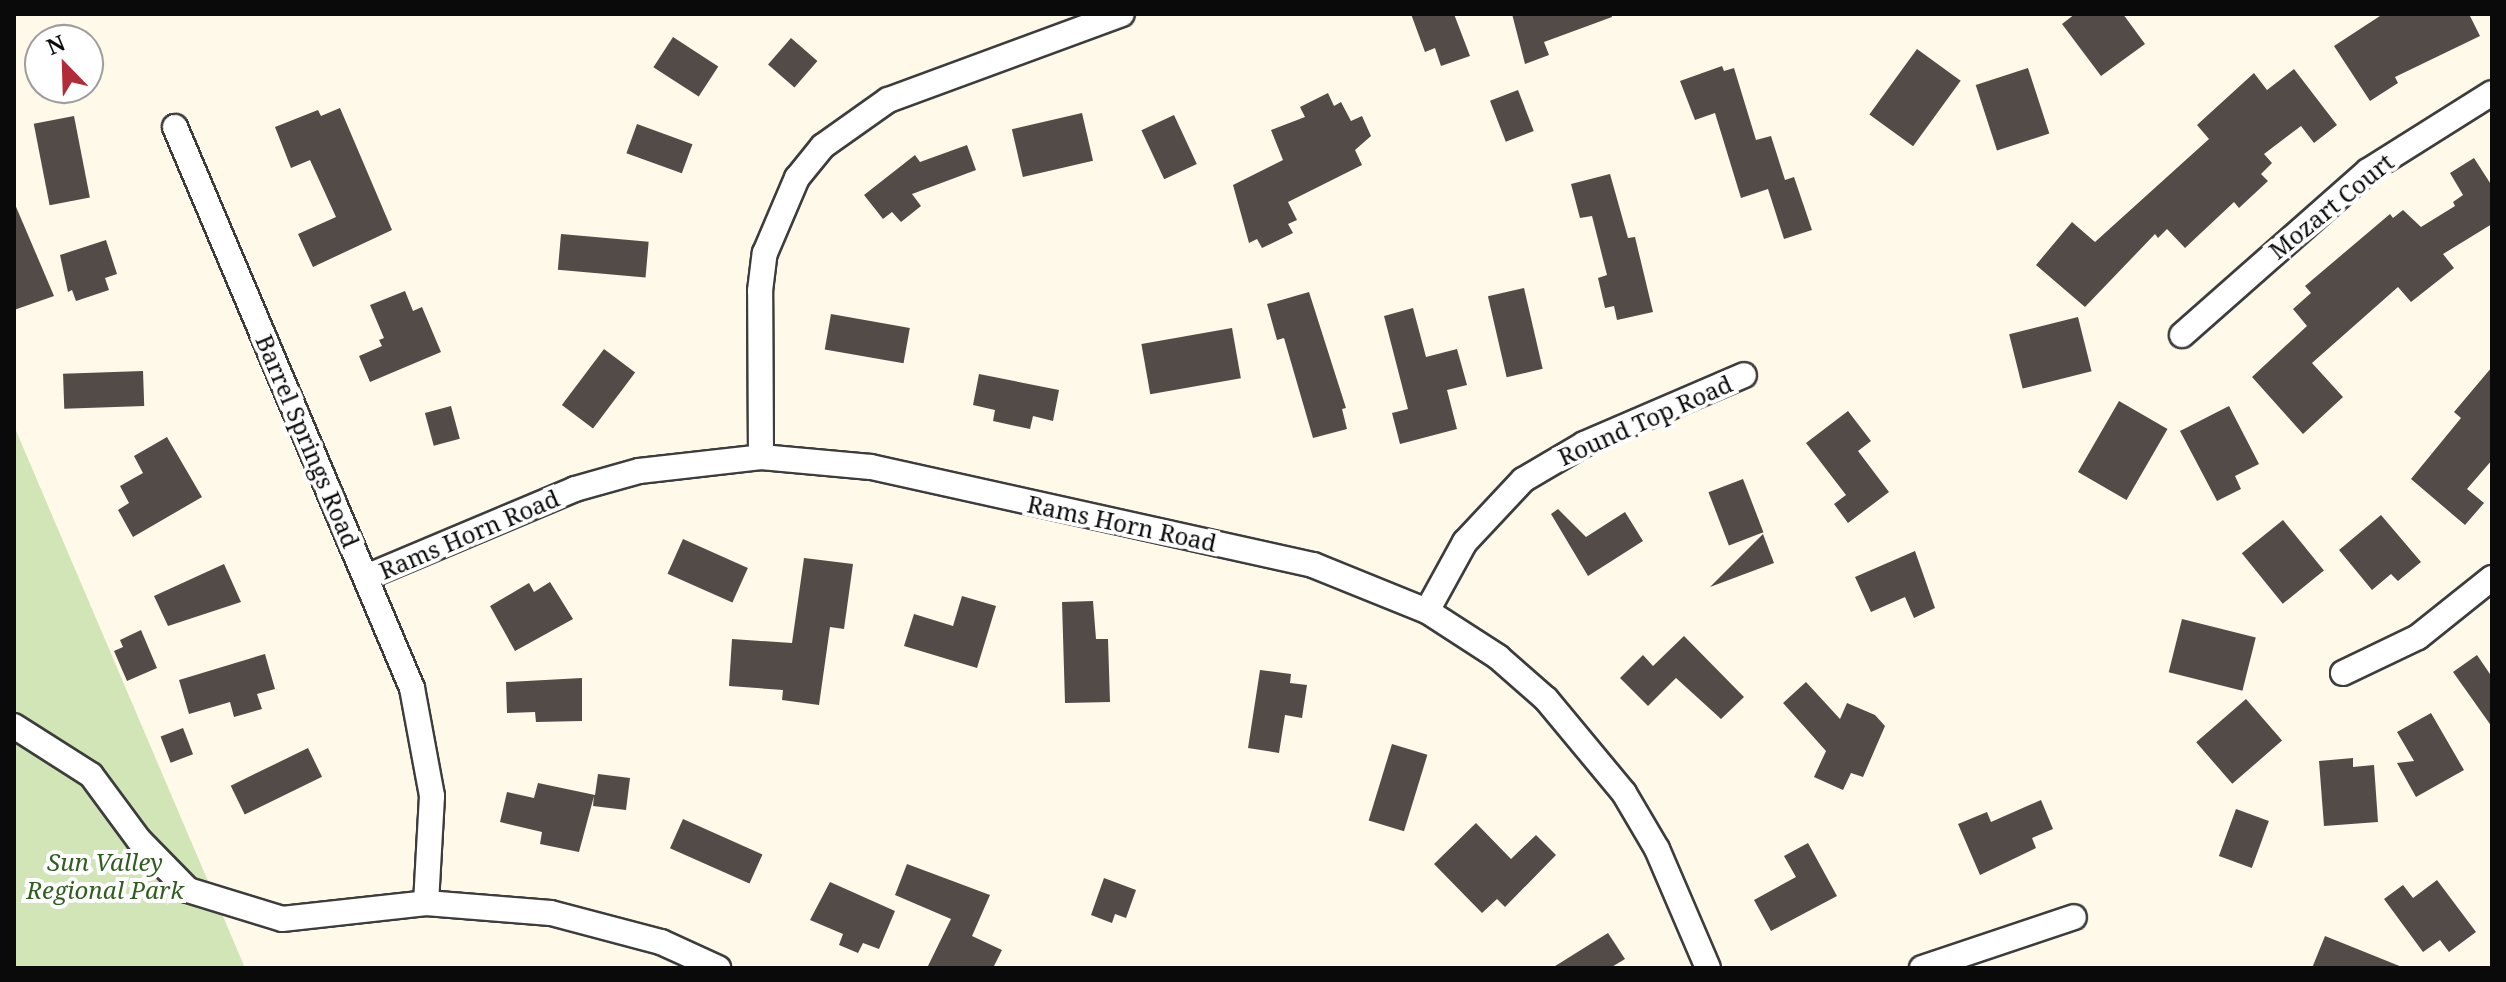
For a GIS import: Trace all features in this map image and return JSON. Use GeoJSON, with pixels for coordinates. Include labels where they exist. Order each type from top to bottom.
{"type":"FeatureCollection","features":[{"type":"Feature","properties":{"kind":"street"},"geometry":{"type":"LineString","coordinates":[[761,457],[760,291],[765,253],[778,215],[813,158],[855,119],[888,100],[1122,14]]}},
{"type":"Feature","properties":{"kind":"street","name":"Mozart Court"},"geometry":{"type":"LineString","coordinates":[[2182,335],[2368,171],[2492,93]]}},
{"type":"Feature","properties":{"kind":"street","name":"Barrel Springs Road"},"geometry":{"type":"LineString","coordinates":[[175,127],[412,688],[426,742],[432,796],[426,903]]}},
{"type":"Feature","properties":{"kind":"street","name":"Round Top Road"},"geometry":{"type":"LineString","coordinates":[[1427,611],[1465,542],[1523,480],[1584,444],[1744,375]]}},
{"type":"Feature","properties":{"kind":"street","name":"Rams Horn Road"},"geometry":{"type":"LineString","coordinates":[[366,577],[575,489],[639,471],[761,457],[871,467],[1313,565],[1427,611],[1498,657],[1588,744],[1657,849],[1708,968]]}},
{"type":"Feature","properties":{"kind":"street"},"geometry":{"type":"LineString","coordinates":[[2343,673],[2418,637],[2492,578]]}},
{"type":"Feature","properties":{"kind":"street"},"geometry":{"type":"LineString","coordinates":[[14,726],[91,775],[139,840],[188,890],[282,919],[426,903],[551,913],[608,924],[718,968]]}},
{"type":"Feature","properties":{"kind":"street"},"geometry":{"type":"LineString","coordinates":[[1922,968],[2074,917]]}},
{"type":"Feature","properties":{"kind":"green space","name":"Sun Valley Regional Park"},"geometry":{"type":"Polygon","coordinates":[[[14,426],[245,968],[14,968],[14,426]]]}},
{"type":"Feature","properties":{"kind":"building"},"geometry":{"type":"Polygon","coordinates":[[[1411,14],[1454,14],[1470,56],[1441,66],[1435,48],[1425,52],[1411,14]]]}},
{"type":"Feature","properties":{"kind":"building"},"geometry":{"type":"Polygon","coordinates":[[[1512,14],[1611,14],[1612,17],[1544,42],[1549,55],[1525,64],[1512,14]]]}},
{"type":"Feature","properties":{"kind":"building"},"geometry":{"type":"Polygon","coordinates":[[[2075,14],[2123,14],[2145,44],[2101,76],[2062,24],[2075,14]]]}},
{"type":"Feature","properties":{"kind":"building"},"geometry":{"type":"Polygon","coordinates":[[[2383,14],[2469,14],[2480,36],[2395,77],[2398,83],[2370,101],[2334,46],[2383,14]]]}},
{"type":"Feature","properties":{"kind":"building"},"geometry":{"type":"Polygon","coordinates":[[[673,37],[718,66],[699,97],[653,67],[673,37]]]}},
{"type":"Feature","properties":{"kind":"building"},"geometry":{"type":"Polygon","coordinates":[[[791,38],[817,61],[794,87],[768,64],[791,38]]]}},
{"type":"Feature","properties":{"kind":"building"},"geometry":{"type":"Polygon","coordinates":[[[1917,49],[1961,81],[1913,146],[1869,115],[1917,49]]]}},
{"type":"Feature","properties":{"kind":"building"},"geometry":{"type":"Polygon","coordinates":[[[1722,66],[1724,71],[1734,68],[1756,140],[1771,136],[1785,180],[1794,177],[1812,230],[1784,239],[1768,189],[1741,198],[1715,113],[1695,120],[1680,81],[1722,66]]]}},
{"type":"Feature","properties":{"kind":"building"},"geometry":{"type":"Polygon","coordinates":[[[2028,68],[2049,134],[1997,151],[1976,85],[2028,68]]]}},
{"type":"Feature","properties":{"kind":"building"},"geometry":{"type":"Polygon","coordinates":[[[2294,69],[2337,125],[2314,143],[2301,126],[2264,154],[2272,163],[2261,174],[2268,181],[2239,208],[2234,202],[2185,248],[2167,229],[2158,238],[2155,234],[2085,307],[2036,265],[2072,222],[2095,242],[2209,139],[2197,125],[2254,73],[2267,90],[2294,69]]]}},
{"type":"Feature","properties":{"kind":"building"},"geometry":{"type":"Polygon","coordinates":[[[1518,90],[1534,131],[1506,142],[1490,101],[1518,90]]]}},
{"type":"Feature","properties":{"kind":"building"},"geometry":{"type":"Polygon","coordinates":[[[1328,93],[1334,106],[1341,102],[1351,121],[1362,116],[1371,136],[1355,150],[1362,165],[1288,202],[1297,220],[1288,224],[1293,233],[1262,248],[1257,239],[1249,243],[1233,185],[1283,160],[1271,130],[1305,117],[1300,107],[1328,93]]]}},
{"type":"Feature","properties":{"kind":"building"},"geometry":{"type":"Polygon","coordinates":[[[340,108],[392,230],[313,267],[298,234],[336,217],[310,160],[291,168],[275,127],[318,110],[321,116],[340,108]]]}},
{"type":"Feature","properties":{"kind":"building"},"geometry":{"type":"Polygon","coordinates":[[[1082,113],[1093,161],[1023,177],[1012,129],[1082,113]]]}},
{"type":"Feature","properties":{"kind":"building"},"geometry":{"type":"Polygon","coordinates":[[[1174,115],[1197,164],[1164,179],[1141,130],[1174,115]]]}},
{"type":"Feature","properties":{"kind":"building"},"geometry":{"type":"Polygon","coordinates":[[[74,116],[90,197],[50,205],[34,124],[74,116]]]}},
{"type":"Feature","properties":{"kind":"building"},"geometry":{"type":"Polygon","coordinates":[[[637,124],[692,144],[682,173],[626,153],[637,124]]]}},
{"type":"Feature","properties":{"kind":"building"},"geometry":{"type":"Polygon","coordinates":[[[967,145],[976,170],[912,194],[921,206],[901,222],[892,212],[883,219],[864,195],[915,155],[920,162],[967,145]]]}},
{"type":"Feature","properties":{"kind":"building"},"geometry":{"type":"Polygon","coordinates":[[[2474,158],[2492,186],[2492,224],[2443,254],[2454,268],[2411,302],[2398,287],[2312,363],[2343,397],[2303,434],[2252,377],[2307,326],[2293,309],[2311,293],[2305,286],[2390,214],[2393,218],[2403,210],[2421,227],[2455,206],[2453,202],[2463,195],[2450,173],[2474,158]]]}},
{"type":"Feature","properties":{"kind":"building"},"geometry":{"type":"Polygon","coordinates":[[[1610,174],[1628,238],[1635,237],[1653,312],[1617,320],[1614,306],[1605,308],[1598,278],[1607,275],[1592,216],[1580,218],[1571,184],[1610,174]]]}},
{"type":"Feature","properties":{"kind":"building"},"geometry":{"type":"Polygon","coordinates":[[[14,202],[54,296],[14,310],[14,202]]]}},
{"type":"Feature","properties":{"kind":"building"},"geometry":{"type":"Polygon","coordinates":[[[561,234],[649,242],[646,278],[558,270],[561,234]]]}},
{"type":"Feature","properties":{"kind":"building"},"geometry":{"type":"Polygon","coordinates":[[[106,240],[117,274],[105,278],[109,290],[76,301],[72,290],[68,292],[60,255],[106,240]]]}},
{"type":"Feature","properties":{"kind":"building"},"geometry":{"type":"Polygon","coordinates":[[[1524,288],[1543,369],[1507,377],[1488,296],[1524,288]]]}},
{"type":"Feature","properties":{"kind":"building"},"geometry":{"type":"Polygon","coordinates":[[[405,291],[413,311],[422,307],[441,352],[370,382],[359,356],[382,346],[379,340],[384,338],[370,305],[405,291]]]}},
{"type":"Feature","properties":{"kind":"building"},"geometry":{"type":"Polygon","coordinates":[[[1309,292],[1346,408],[1342,409],[1347,429],[1313,438],[1284,338],[1277,340],[1267,304],[1309,292]]]}},
{"type":"Feature","properties":{"kind":"building"},"geometry":{"type":"Polygon","coordinates":[[[1413,308],[1426,357],[1457,349],[1467,385],[1447,390],[1457,429],[1400,444],[1392,413],[1408,409],[1384,316],[1413,308]]]}},
{"type":"Feature","properties":{"kind":"building"},"geometry":{"type":"Polygon","coordinates":[[[831,314],[910,328],[904,363],[825,349],[831,314]]]}},
{"type":"Feature","properties":{"kind":"building"},"geometry":{"type":"Polygon","coordinates":[[[2078,317],[2092,371],[2023,389],[2009,334],[2078,317]]]}},
{"type":"Feature","properties":{"kind":"building"},"geometry":{"type":"Polygon","coordinates":[[[1232,328],[1241,378],[1150,394],[1141,344],[1232,328]]]}},
{"type":"Feature","properties":{"kind":"building"},"geometry":{"type":"Polygon","coordinates":[[[604,349],[635,372],[593,428],[562,405],[604,349]]]}},
{"type":"Feature","properties":{"kind":"building"},"geometry":{"type":"Polygon","coordinates":[[[2492,367],[2492,460],[2467,489],[2484,503],[2465,525],[2411,479],[2461,418],[2454,412],[2492,367]]]}},
{"type":"Feature","properties":{"kind":"building"},"geometry":{"type":"Polygon","coordinates":[[[143,371],[144,406],[64,409],[63,374],[143,371]]]}},
{"type":"Feature","properties":{"kind":"building"},"geometry":{"type":"Polygon","coordinates":[[[979,374],[1059,390],[1053,421],[1033,416],[1030,429],[993,421],[995,410],[973,405],[979,374]]]}},
{"type":"Feature","properties":{"kind":"building"},"geometry":{"type":"Polygon","coordinates":[[[2119,401],[2167,429],[2126,500],[2078,472],[2119,401]]]}},
{"type":"Feature","properties":{"kind":"building"},"geometry":{"type":"Polygon","coordinates":[[[451,406],[460,439],[434,446],[425,413],[451,406]]]}},
{"type":"Feature","properties":{"kind":"building"},"geometry":{"type":"Polygon","coordinates":[[[2229,406],[2259,464],[2235,476],[2241,489],[2217,501],[2180,431],[2229,406]]]}},
{"type":"Feature","properties":{"kind":"building"},"geometry":{"type":"Polygon","coordinates":[[[1848,411],[1871,441],[1858,451],[1889,492],[1848,523],[1834,504],[1846,495],[1806,443],[1848,411]]]}},
{"type":"Feature","properties":{"kind":"building"},"geometry":{"type":"Polygon","coordinates":[[[167,437],[202,497],[133,537],[118,510],[129,503],[120,486],[143,473],[134,456],[167,437]]]}},
{"type":"Feature","properties":{"kind":"building"},"geometry":{"type":"Polygon","coordinates":[[[1743,479],[1763,532],[1729,545],[1708,492],[1743,479]]]}},
{"type":"Feature","properties":{"kind":"building"},"geometry":{"type":"Polygon","coordinates":[[[1558,509],[1586,537],[1625,512],[1643,541],[1588,576],[1551,514],[1558,509]]]}},
{"type":"Feature","properties":{"kind":"building"},"geometry":{"type":"Polygon","coordinates":[[[2381,515],[2421,562],[2398,581],[2391,574],[2372,590],[2339,550],[2381,515]]]}},
{"type":"Feature","properties":{"kind":"building"},"geometry":{"type":"Polygon","coordinates":[[[2283,520],[2324,571],[2283,604],[2242,553],[2283,520]]]}},
{"type":"Feature","properties":{"kind":"building"},"geometry":{"type":"Polygon","coordinates":[[[1763,534],[1774,563],[1710,587],[1763,534]]]}},
{"type":"Feature","properties":{"kind":"building"},"geometry":{"type":"Polygon","coordinates":[[[683,539],[748,568],[732,603],[668,574],[683,539]]]}},
{"type":"Feature","properties":{"kind":"building"},"geometry":{"type":"Polygon","coordinates":[[[1915,551],[1935,608],[1914,618],[1905,597],[1871,612],[1855,577],[1915,551]]]}},
{"type":"Feature","properties":{"kind":"building"},"geometry":{"type":"Polygon","coordinates":[[[804,558],[853,564],[844,629],[830,627],[819,705],[782,700],[783,690],[729,686],[732,639],[792,643],[804,558]]]}},
{"type":"Feature","properties":{"kind":"building"},"geometry":{"type":"Polygon","coordinates":[[[224,564],[241,602],[168,626],[154,596],[224,564]]]}},
{"type":"Feature","properties":{"kind":"building"},"geometry":{"type":"Polygon","coordinates":[[[550,582],[573,619],[515,651],[490,606],[529,583],[534,592],[550,582]]]}},
{"type":"Feature","properties":{"kind":"building"},"geometry":{"type":"Polygon","coordinates":[[[962,596],[996,606],[977,668],[904,646],[914,614],[953,626],[962,596]]]}},
{"type":"Feature","properties":{"kind":"building"},"geometry":{"type":"Polygon","coordinates":[[[1093,601],[1096,639],[1108,639],[1110,702],[1065,703],[1062,602],[1093,601]]]}},
{"type":"Feature","properties":{"kind":"building"},"geometry":{"type":"Polygon","coordinates":[[[2182,619],[2256,637],[2242,691],[2169,672],[2182,619]]]}},
{"type":"Feature","properties":{"kind":"building"},"geometry":{"type":"Polygon","coordinates":[[[141,630],[157,668],[127,681],[114,651],[123,647],[120,640],[141,630]]]}},
{"type":"Feature","properties":{"kind":"building"},"geometry":{"type":"Polygon","coordinates":[[[1684,636],[1744,697],[1721,719],[1676,678],[1648,706],[1620,678],[1643,655],[1653,666],[1684,636]]]}},
{"type":"Feature","properties":{"kind":"building"},"geometry":{"type":"Polygon","coordinates":[[[265,654],[275,689],[257,694],[262,709],[234,717],[230,702],[189,714],[179,680],[265,654]]]}},
{"type":"Feature","properties":{"kind":"building"},"geometry":{"type":"Polygon","coordinates":[[[2477,655],[2492,677],[2492,727],[2453,672],[2477,655]]]}},
{"type":"Feature","properties":{"kind":"building"},"geometry":{"type":"Polygon","coordinates":[[[1260,670],[1291,674],[1290,683],[1307,685],[1302,718],[1285,715],[1279,753],[1248,748],[1260,670]]]}},
{"type":"Feature","properties":{"kind":"building"},"geometry":{"type":"Polygon","coordinates":[[[582,678],[582,721],[536,722],[535,712],[507,713],[506,682],[582,678]]]}},
{"type":"Feature","properties":{"kind":"building"},"geometry":{"type":"Polygon","coordinates":[[[1806,682],[1840,719],[1847,703],[1875,715],[1885,726],[1863,777],[1851,773],[1843,790],[1814,777],[1826,751],[1783,703],[1806,682]]]}},
{"type":"Feature","properties":{"kind":"building"},"geometry":{"type":"Polygon","coordinates":[[[2246,699],[2282,741],[2232,784],[2196,742],[2246,699]]]}},
{"type":"Feature","properties":{"kind":"building"},"geometry":{"type":"Polygon","coordinates":[[[2431,713],[2464,770],[2416,797],[2397,763],[2414,761],[2397,732],[2431,713]]]}},
{"type":"Feature","properties":{"kind":"building"},"geometry":{"type":"Polygon","coordinates":[[[183,728],[193,754],[171,763],[161,737],[183,728]]]}},
{"type":"Feature","properties":{"kind":"building"},"geometry":{"type":"Polygon","coordinates":[[[1392,744],[1427,755],[1404,831],[1369,821],[1392,744]]]}},
{"type":"Feature","properties":{"kind":"building"},"geometry":{"type":"Polygon","coordinates":[[[308,748],[322,777],[245,814],[231,786],[308,748]]]}},
{"type":"Feature","properties":{"kind":"building"},"geometry":{"type":"Polygon","coordinates":[[[2353,758],[2353,767],[2374,765],[2378,822],[2324,826],[2319,761],[2353,758]]]}},
{"type":"Feature","properties":{"kind":"building"},"geometry":{"type":"Polygon","coordinates":[[[598,774],[630,778],[626,810],[593,806],[594,796],[579,852],[540,844],[542,832],[500,822],[507,792],[534,798],[538,783],[595,795],[598,774]]]}},
{"type":"Feature","properties":{"kind":"building"},"geometry":{"type":"Polygon","coordinates":[[[2041,800],[2053,829],[2032,838],[2036,848],[1980,875],[1958,824],[1987,812],[1991,822],[2041,800]]]}},
{"type":"Feature","properties":{"kind":"building"},"geometry":{"type":"Polygon","coordinates":[[[2236,809],[2269,821],[2252,868],[2219,856],[2236,809]]]}},
{"type":"Feature","properties":{"kind":"building"},"geometry":{"type":"Polygon","coordinates":[[[683,819],[762,854],[749,884],[670,848],[683,819]]]}},
{"type":"Feature","properties":{"kind":"building"},"geometry":{"type":"Polygon","coordinates":[[[1476,823],[1511,859],[1536,835],[1556,855],[1505,907],[1497,899],[1482,913],[1434,864],[1476,823]]]}},
{"type":"Feature","properties":{"kind":"building"},"geometry":{"type":"Polygon","coordinates":[[[1808,843],[1837,896],[1771,931],[1754,900],[1796,877],[1784,856],[1808,843]]]}},
{"type":"Feature","properties":{"kind":"building"},"geometry":{"type":"Polygon","coordinates":[[[907,864],[990,895],[972,936],[1002,950],[993,968],[927,968],[951,919],[895,895],[907,864]]]}},
{"type":"Feature","properties":{"kind":"building"},"geometry":{"type":"Polygon","coordinates":[[[1104,878],[1136,890],[1126,918],[1115,914],[1112,923],[1091,915],[1104,878]]]}},
{"type":"Feature","properties":{"kind":"building"},"geometry":{"type":"Polygon","coordinates":[[[2437,880],[2476,932],[2449,952],[2440,940],[2423,952],[2384,899],[2403,885],[2413,898],[2437,880]]]}},
{"type":"Feature","properties":{"kind":"building"},"geometry":{"type":"Polygon","coordinates":[[[830,882],[895,911],[879,949],[863,943],[858,953],[839,945],[843,934],[810,920],[830,882]]]}},
{"type":"Feature","properties":{"kind":"building"},"geometry":{"type":"Polygon","coordinates":[[[1608,933],[1625,959],[1610,968],[1552,968],[1608,933]]]}},
{"type":"Feature","properties":{"kind":"building"},"geometry":{"type":"Polygon","coordinates":[[[2325,936],[2402,967],[2402,968],[2312,968],[2325,936]]]}}]}
